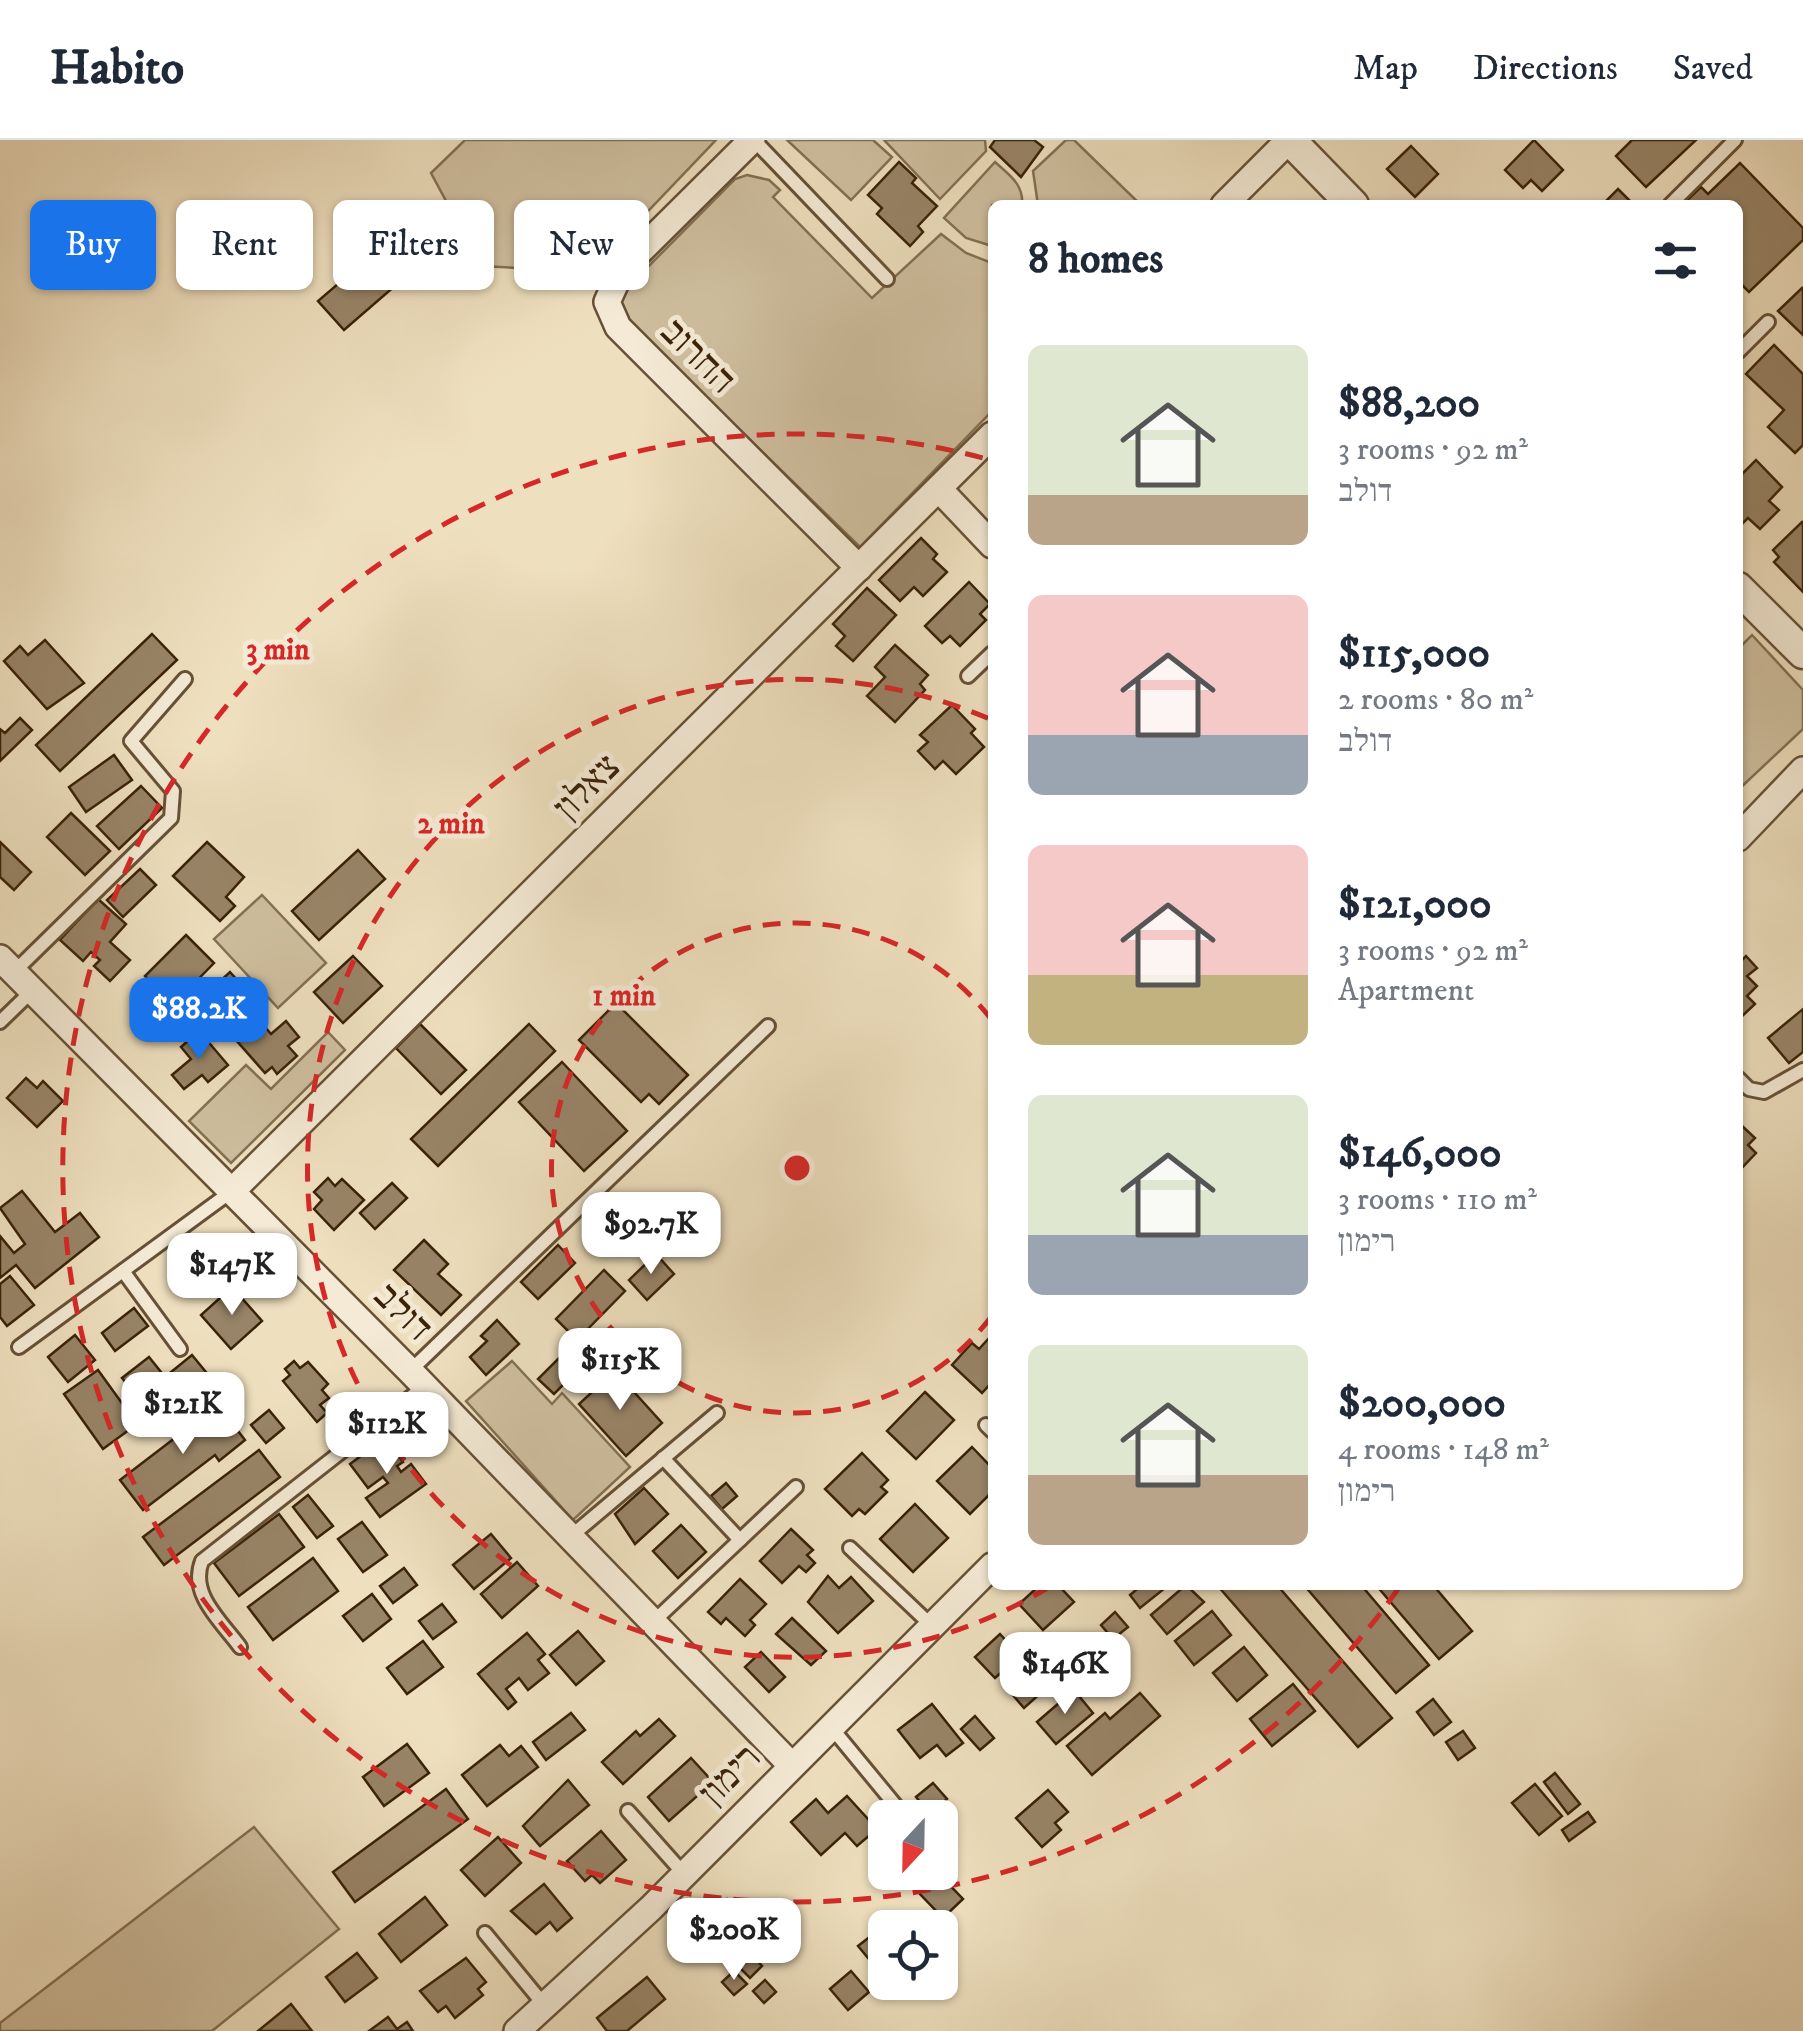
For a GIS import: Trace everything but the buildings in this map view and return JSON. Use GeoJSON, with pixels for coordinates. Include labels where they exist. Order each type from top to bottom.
{"type":"FeatureCollection","features":[{"type":"Feature","properties":{"kind":"street","name":"החרוב"},"geometry":{"type":"LineString","coordinates":[[753,140],[622,269],[607,302],[618,327],[859,568]]}},
{"type":"Feature","properties":{"kind":"street"},"geometry":{"type":"LineString","coordinates":[[1229,200],[1290,140],[1348,200]]}},
{"type":"Feature","properties":{"kind":"street","name":"צאלון"},"geometry":{"type":"LineString","coordinates":[[232,1191],[988,439]]}},
{"type":"Feature","properties":{"kind":"street"},"geometry":{"type":"LineString","coordinates":[[938,489],[988,541]]}},
{"type":"Feature","properties":{"kind":"street"},"geometry":{"type":"LineString","coordinates":[[1743,593],[1803,653]]}},
{"type":"Feature","properties":{"kind":"street"},"geometry":{"type":"LineString","coordinates":[[1743,833],[1803,770]]}},
{"type":"Feature","properties":{"kind":"street","name":"דולב"},"geometry":{"type":"LineString","coordinates":[[15,974],[417,1379],[791,1765]]}},
{"type":"Feature","properties":{"kind":"street","name":"רימון"},"geometry":{"type":"LineString","coordinates":[[516,2031],[684,1874],[988,1570]]}},
{"type":"Feature","properties":{"kind":"lane"},"geometry":{"type":"LineString","coordinates":[[753,140],[888,279]]}},
{"type":"Feature","properties":{"kind":"lane"},"geometry":{"type":"LineString","coordinates":[[1675,200],[1736,140]]}},
{"type":"Feature","properties":{"kind":"lane"},"geometry":{"type":"LineString","coordinates":[[1743,347],[1768,322]]}},
{"type":"Feature","properties":{"kind":"lane"},"geometry":{"type":"LineString","coordinates":[[968,676],[988,657]]}},
{"type":"Feature","properties":{"kind":"lane"},"geometry":{"type":"LineString","coordinates":[[0,1022],[15,974],[171,818],[173,791],[131,742],[185,679]]}},
{"type":"Feature","properties":{"kind":"lane"},"geometry":{"type":"LineString","coordinates":[[240,1647],[201,1594],[196,1581],[202,1561],[417,1379],[768,1026]]}},
{"type":"Feature","properties":{"kind":"lane"},"geometry":{"type":"LineString","coordinates":[[1743,1083],[1749,1089],[1764,1092],[1803,1070]]}},
{"type":"Feature","properties":{"kind":"lane"},"geometry":{"type":"LineString","coordinates":[[19,1347],[232,1191]]}},
{"type":"Feature","properties":{"kind":"lane"},"geometry":{"type":"LineString","coordinates":[[123,1271],[180,1350]]}},
{"type":"Feature","properties":{"kind":"lane"},"geometry":{"type":"LineString","coordinates":[[570,1537],[717,1412]]}},
{"type":"Feature","properties":{"kind":"lane"},"geometry":{"type":"LineString","coordinates":[[663,1458],[740,1540]]}},
{"type":"Feature","properties":{"kind":"lane"},"geometry":{"type":"LineString","coordinates":[[653,1622],[796,1487]]}},
{"type":"Feature","properties":{"kind":"lane"},"geometry":{"type":"LineString","coordinates":[[850,1548],[931,1625]]}},
{"type":"Feature","properties":{"kind":"lane"},"geometry":{"type":"LineString","coordinates":[[831,1727],[891,1800]]}},
{"type":"Feature","properties":{"kind":"lane"},"geometry":{"type":"LineString","coordinates":[[628,1811],[684,1874]]}},
{"type":"Feature","properties":{"kind":"lane"},"geometry":{"type":"LineString","coordinates":[[485,1933],[544,2006]]}},
{"type":"Feature","properties":{"kind":"shaded area"},"geometry":{"type":"Polygon","coordinates":[[[465,140],[716,140],[649,210],[649,200],[514,200],[514,268],[494,267],[494,200],[446,200],[431,173],[465,140]]]}},
{"type":"Feature","properties":{"kind":"shaded area"},"geometry":{"type":"Polygon","coordinates":[[[787,140],[873,140],[892,157],[851,200],[787,140]]]}},
{"type":"Feature","properties":{"kind":"shaded area"},"geometry":{"type":"Polygon","coordinates":[[[884,140],[985,140],[986,151],[940,199],[884,140]]]}},
{"type":"Feature","properties":{"kind":"shaded area"},"geometry":{"type":"Polygon","coordinates":[[[1066,140],[1074,140],[1136,200],[1037,200],[1033,171],[1066,140]]]}},
{"type":"Feature","properties":{"kind":"shaded area"},"geometry":{"type":"Polygon","coordinates":[[[995,162],[1018,186],[1022,200],[988,200],[988,245],[966,238],[944,218],[995,162]]]}},
{"type":"Feature","properties":{"kind":"shaded area"},"geometry":{"type":"Polygon","coordinates":[[[747,175],[769,180],[780,190],[773,197],[872,298],[941,234],[966,253],[988,261],[988,415],[860,547],[633,326],[621,302],[627,290],[649,290],[649,266],[735,179],[747,175]]]}},
{"type":"Feature","properties":{"kind":"shaded area"},"geometry":{"type":"Polygon","coordinates":[[[1752,635],[1803,690],[1803,729],[1743,785],[1743,644],[1752,635]]]}},
{"type":"Feature","properties":{"kind":"shaded area"},"geometry":{"type":"Polygon","coordinates":[[[262,895],[326,963],[278,1008],[214,939],[262,895]]]}},
{"type":"Feature","properties":{"kind":"shaded area"},"geometry":{"type":"Polygon","coordinates":[[[328,1032],[345,1050],[231,1163],[189,1121],[246,1065],[271,1089],[328,1032]]]}},
{"type":"Feature","properties":{"kind":"shaded area"},"geometry":{"type":"Polygon","coordinates":[[[512,1361],[552,1404],[562,1393],[630,1467],[573,1520],[466,1401],[512,1361]]]}},
{"type":"Feature","properties":{"kind":"shaded area"},"geometry":{"type":"Polygon","coordinates":[[[254,1827],[339,1929],[212,2031],[0,2031],[0,2023],[254,1827]]]}}]}
